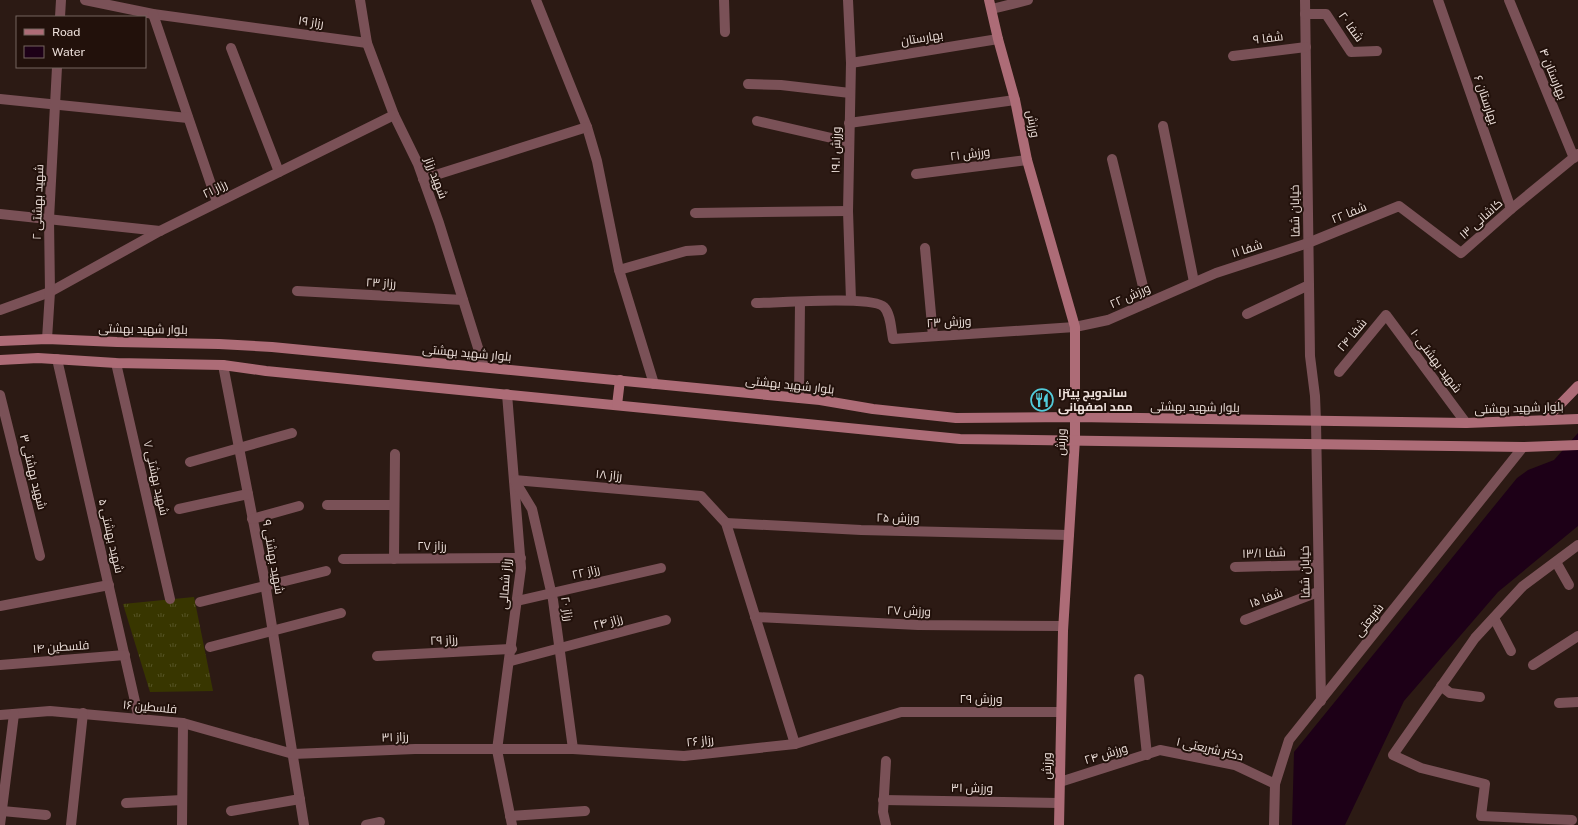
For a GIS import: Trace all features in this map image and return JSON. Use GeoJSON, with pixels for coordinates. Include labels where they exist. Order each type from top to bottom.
{"type":"FeatureCollection","features":[{"type":"Feature","properties":{"kind":"main road","name":"ورزش"},"geometry":{"type":"LineString","coordinates":[[990,4],[1015,100],[1027,160],[1075,327],[1075,439],[1063,626],[1059,825]]}},
{"type":"Feature","properties":{"kind":"main road","name":"بلوار شهید بهشتی"},"geometry":{"type":"LineString","coordinates":[[0,341],[47,339],[219,344],[620,380],[799,398],[873,409],[956,418],[1466,423],[1577,419]]}},
{"type":"Feature","properties":{"kind":"main road"},"geometry":{"type":"LineString","coordinates":[[0,360],[57,359],[116,363],[223,365],[266,371],[960,439],[1075,439],[1523,447],[1578,445]]}},
{"type":"Feature","properties":{"kind":"main road"},"geometry":{"type":"LineString","coordinates":[[618,405],[620,380]]}},
{"type":"Feature","properties":{"kind":"main road"},"geometry":{"type":"LineString","coordinates":[[1545,420],[1578,386]]}},
{"type":"Feature","properties":{"kind":"street"},"geometry":{"type":"LineString","coordinates":[[60,16],[61,0]]}},
{"type":"Feature","properties":{"kind":"street","name":"رزاز ۱۹"},"geometry":{"type":"LineString","coordinates":[[85,0],[153,14],[367,43]]}},
{"type":"Feature","properties":{"kind":"street","name":"شهید رزاز"},"geometry":{"type":"LineString","coordinates":[[360,0],[367,43],[394,115],[418,164],[424,180],[484,367]]}},
{"type":"Feature","properties":{"kind":"street"},"geometry":{"type":"LineString","coordinates":[[536,0],[587,127],[597,161],[619,270],[654,384]]}},
{"type":"Feature","properties":{"kind":"street"},"geometry":{"type":"LineString","coordinates":[[724,0],[725,32]]}},
{"type":"Feature","properties":{"kind":"street","name":"ورزش ۱۹.۱"},"geometry":{"type":"LineString","coordinates":[[848,0],[851,63],[848,211],[851,300]]}},
{"type":"Feature","properties":{"kind":"street"},"geometry":{"type":"LineString","coordinates":[[990,4],[1028,0]]}},
{"type":"Feature","properties":{"kind":"street","name":"خیابان شفا"},"geometry":{"type":"LineString","coordinates":[[1305,0],[1310,356],[1315,396],[1317,443],[1320,701]]}},
{"type":"Feature","properties":{"kind":"street","name":"بهارستان ۶"},"geometry":{"type":"LineString","coordinates":[[1438,0],[1511,209]]}},
{"type":"Feature","properties":{"kind":"street","name":"بهارستان ۴"},"geometry":{"type":"LineString","coordinates":[[1509,0],[1576,156]]}},
{"type":"Feature","properties":{"kind":"street"},"geometry":{"type":"LineString","coordinates":[[153,14],[217,202]]}},
{"type":"Feature","properties":{"kind":"street","name":"شفا ۲۰"},"geometry":{"type":"LineString","coordinates":[[1305,14],[1326,14],[1351,52],[1377,52]]}},
{"type":"Feature","properties":{"kind":"street","name":"بهارستان"},"geometry":{"type":"LineString","coordinates":[[851,63],[998,39]]}},
{"type":"Feature","properties":{"kind":"street","name":"شفا ۹"},"geometry":{"type":"LineString","coordinates":[[1233,56],[1306,47]]}},
{"type":"Feature","properties":{"kind":"street"},"geometry":{"type":"LineString","coordinates":[[231,48],[279,172]]}},
{"type":"Feature","properties":{"kind":"street","name":"شهید بهشتی ۲"},"geometry":{"type":"LineString","coordinates":[[47,339],[50,292],[49,219],[57,68]]}},
{"type":"Feature","properties":{"kind":"street"},"geometry":{"type":"LineString","coordinates":[[748,84],[781,85],[850,93]]}},
{"type":"Feature","properties":{"kind":"street"},"geometry":{"type":"LineString","coordinates":[[0,99],[188,118]]}},
{"type":"Feature","properties":{"kind":"street"},"geometry":{"type":"LineString","coordinates":[[850,123],[1015,100]]}},
{"type":"Feature","properties":{"kind":"street","name":"رزاز ۲۱"},"geometry":{"type":"LineString","coordinates":[[0,310],[50,292],[160,231],[394,115]]}},
{"type":"Feature","properties":{"kind":"street"},"geometry":{"type":"LineString","coordinates":[[757,121],[849,142]]}},
{"type":"Feature","properties":{"kind":"street"},"geometry":{"type":"LineString","coordinates":[[1163,126],[1194,282]]}},
{"type":"Feature","properties":{"kind":"street"},"geometry":{"type":"LineString","coordinates":[[424,180],[587,127]]}},
{"type":"Feature","properties":{"kind":"street","name":"کاشانی ۱۳"},"geometry":{"type":"LineString","coordinates":[[1399,206],[1461,253],[1511,209],[1576,156]]}},
{"type":"Feature","properties":{"kind":"street"},"geometry":{"type":"LineString","coordinates":[[1112,159],[1147,302]]}},
{"type":"Feature","properties":{"kind":"street","name":"ورزش ۲۱"},"geometry":{"type":"LineString","coordinates":[[916,174],[1027,160]]}},
{"type":"Feature","properties":{"kind":"street","name":"شفا ۲۲"},"geometry":{"type":"LineString","coordinates":[[1308,243],[1399,206]]}},
{"type":"Feature","properties":{"kind":"street"},"geometry":{"type":"LineString","coordinates":[[695,213],[848,211]]}},
{"type":"Feature","properties":{"kind":"street"},"geometry":{"type":"LineString","coordinates":[[0,214],[160,231]]}},
{"type":"Feature","properties":{"kind":"street","name":"شفا ۱۱"},"geometry":{"type":"LineString","coordinates":[[1194,282],[1216,273],[1308,243]]}},
{"type":"Feature","properties":{"kind":"street"},"geometry":{"type":"LineString","coordinates":[[926,248],[933,336]]}},
{"type":"Feature","properties":{"kind":"street"},"geometry":{"type":"LineString","coordinates":[[619,270],[686,251],[702,250]]}},
{"type":"Feature","properties":{"kind":"street","name":"ورزش ۲۲"},"geometry":{"type":"LineString","coordinates":[[1075,327],[1108,320],[1194,282]]}},
{"type":"Feature","properties":{"kind":"street"},"geometry":{"type":"LineString","coordinates":[[1247,314],[1309,285]]}},
{"type":"Feature","properties":{"kind":"street","name":"رزاز ۲۳"},"geometry":{"type":"LineString","coordinates":[[297,291],[463,300]]}},
{"type":"Feature","properties":{"kind":"street"},"geometry":{"type":"LineString","coordinates":[[756,303],[851,300]]}},
{"type":"Feature","properties":{"kind":"street","name":"ورزش ۲۳"},"geometry":{"type":"LineString","coordinates":[[851,300],[877,302],[884,307],[888,315],[893,339],[1075,327]]}},
{"type":"Feature","properties":{"kind":"street"},"geometry":{"type":"LineString","coordinates":[[799,398],[800,302]]}},
{"type":"Feature","properties":{"kind":"street","name":"شفا ۲۴"},"geometry":{"type":"LineString","coordinates":[[1339,372],[1386,315]]}},
{"type":"Feature","properties":{"kind":"street","name":"شهید بهشتی ۱۰"},"geometry":{"type":"LineString","coordinates":[[1386,315],[1466,423]]}},
{"type":"Feature","properties":{"kind":"street","name":"شهید بهشتی ۵"},"geometry":{"type":"LineString","coordinates":[[57,359],[139,719]]}},
{"type":"Feature","properties":{"kind":"street","name":"شهید بهشتی ۷"},"geometry":{"type":"LineString","coordinates":[[116,363],[170,599]]}},
{"type":"Feature","properties":{"kind":"street","name":"شهید بهشتی ۹"},"geometry":{"type":"LineString","coordinates":[[223,365],[273,630],[304,825]]}},
{"type":"Feature","properties":{"kind":"street","name":"رزاز شمالی"},"geometry":{"type":"LineString","coordinates":[[507,394],[522,568],[497,750],[511,820]]}},
{"type":"Feature","properties":{"kind":"street","name":"شهید بهشتی ۳"},"geometry":{"type":"LineString","coordinates":[[0,395],[40,556]]}},
{"type":"Feature","properties":{"kind":"street"},"geometry":{"type":"LineString","coordinates":[[190,462],[292,433]]}},
{"type":"Feature","properties":{"kind":"street","name":"شریعتی"},"geometry":{"type":"LineString","coordinates":[[1274,825],[1274,784],[1289,740],[1523,447]]}},
{"type":"Feature","properties":{"kind":"street"},"geometry":{"type":"LineString","coordinates":[[394,559],[395,454]]}},
{"type":"Feature","properties":{"kind":"street","name":"رزاز ۱۸"},"geometry":{"type":"LineString","coordinates":[[514,480],[701,496],[726,523]]}},
{"type":"Feature","properties":{"kind":"street","name":"رزاز ۲۰"},"geometry":{"type":"LineString","coordinates":[[514,480],[532,509],[552,593],[573,749]]}},
{"type":"Feature","properties":{"kind":"street"},"geometry":{"type":"LineString","coordinates":[[179,509],[248,494]]}},
{"type":"Feature","properties":{"kind":"street"},"geometry":{"type":"LineString","coordinates":[[327,505],[394,505]]}},
{"type":"Feature","properties":{"kind":"street"},"geometry":{"type":"LineString","coordinates":[[252,519],[299,506]]}},
{"type":"Feature","properties":{"kind":"street"},"geometry":{"type":"LineString","coordinates":[[726,523],[795,744]]}},
{"type":"Feature","properties":{"kind":"street","name":"ورزش ۲۵"},"geometry":{"type":"LineString","coordinates":[[726,523],[861,530],[1069,535]]}},
{"type":"Feature","properties":{"kind":"street"},"geometry":{"type":"LineString","coordinates":[[1572,820],[1481,816],[1485,784],[1420,768],[1393,755],[1475,638],[1523,586],[1578,545]]}},
{"type":"Feature","properties":{"kind":"street","name":"رزاز ۲۷"},"geometry":{"type":"LineString","coordinates":[[343,559],[521,558]]}},
{"type":"Feature","properties":{"kind":"street"},"geometry":{"type":"LineString","coordinates":[[1556,562],[1569,585]]}},
{"type":"Feature","properties":{"kind":"street","name":"شفا ۱۳/۱"},"geometry":{"type":"LineString","coordinates":[[1235,567],[1318,565]]}},
{"type":"Feature","properties":{"kind":"street","name":"رزاز ۲۲"},"geometry":{"type":"LineString","coordinates":[[517,601],[661,568]]}},
{"type":"Feature","properties":{"kind":"street"},"geometry":{"type":"LineString","coordinates":[[200,602],[326,572]]}},
{"type":"Feature","properties":{"kind":"street"},"geometry":{"type":"LineString","coordinates":[[0,606],[109,585]]}},
{"type":"Feature","properties":{"kind":"street","name":"شفا ۱۵"},"geometry":{"type":"LineString","coordinates":[[1245,620],[1318,592]]}},
{"type":"Feature","properties":{"kind":"street"},"geometry":{"type":"LineString","coordinates":[[210,647],[341,613]]}},
{"type":"Feature","properties":{"kind":"street","name":"ورزش ۲۷"},"geometry":{"type":"LineString","coordinates":[[754,616],[918,625],[1063,626]]}},
{"type":"Feature","properties":{"kind":"street"},"geometry":{"type":"LineString","coordinates":[[1494,618],[1511,651]]}},
{"type":"Feature","properties":{"kind":"street","name":"رزاز ۲۴"},"geometry":{"type":"LineString","coordinates":[[510,661],[666,620]]}},
{"type":"Feature","properties":{"kind":"street"},"geometry":{"type":"LineString","coordinates":[[1533,665],[1578,636]]}},
{"type":"Feature","properties":{"kind":"street","name":"رزاز ۲۹"},"geometry":{"type":"LineString","coordinates":[[377,656],[512,649]]}},
{"type":"Feature","properties":{"kind":"street","name":"فلسطین ۱۴"},"geometry":{"type":"LineString","coordinates":[[0,665],[125,655]]}},
{"type":"Feature","properties":{"kind":"street"},"geometry":{"type":"LineString","coordinates":[[1139,679],[1147,755]]}},
{"type":"Feature","properties":{"kind":"street"},"geometry":{"type":"LineString","coordinates":[[1441,686],[1450,693],[1480,697]]}},
{"type":"Feature","properties":{"kind":"street"},"geometry":{"type":"LineString","coordinates":[[1559,703],[1578,702]]}},
{"type":"Feature","properties":{"kind":"street","name":"فلسطین ۱۶"},"geometry":{"type":"LineString","coordinates":[[0,715],[50,711],[183,723],[293,754]]}},
{"type":"Feature","properties":{"kind":"street","name":"رزاز ۲۶"},"geometry":{"type":"LineString","coordinates":[[497,750],[573,749],[684,756],[795,744],[901,712]]}},
{"type":"Feature","properties":{"kind":"street","name":"ورزش ۲۹"},"geometry":{"type":"LineString","coordinates":[[901,712],[1061,712]]}},
{"type":"Feature","properties":{"kind":"street"},"geometry":{"type":"LineString","coordinates":[[71,825],[82,713]]}},
{"type":"Feature","properties":{"kind":"street"},"geometry":{"type":"LineString","coordinates":[[0,825],[14,714]]}},
{"type":"Feature","properties":{"kind":"street"},"geometry":{"type":"LineString","coordinates":[[182,825],[183,723]]}},
{"type":"Feature","properties":{"kind":"street","name":"رزاز ۳۱"},"geometry":{"type":"LineString","coordinates":[[293,754],[415,749],[497,750]]}},
{"type":"Feature","properties":{"kind":"street","name":"ورزش ۲۴"},"geometry":{"type":"LineString","coordinates":[[1060,782],[1160,750]]}},
{"type":"Feature","properties":{"kind":"street","name":"دکتر شریعتی ۱"},"geometry":{"type":"LineString","coordinates":[[1160,750],[1235,765],[1274,784]]}},
{"type":"Feature","properties":{"kind":"street"},"geometry":{"type":"LineString","coordinates":[[886,761],[883,800],[883,812],[886,825]]}},
{"type":"Feature","properties":{"kind":"street"},"geometry":{"type":"LineString","coordinates":[[231,811],[300,799]]}},
{"type":"Feature","properties":{"kind":"street"},"geometry":{"type":"LineString","coordinates":[[126,803],[182,800]]}},
{"type":"Feature","properties":{"kind":"street","name":"ورزش ۳۱"},"geometry":{"type":"LineString","coordinates":[[883,800],[1059,803]]}},
{"type":"Feature","properties":{"kind":"street"},"geometry":{"type":"LineString","coordinates":[[2,810],[46,815]]}},
{"type":"Feature","properties":{"kind":"street"},"geometry":{"type":"LineString","coordinates":[[511,820],[585,811]]}},
{"type":"Feature","properties":{"kind":"street"},"geometry":{"type":"LineString","coordinates":[[366,825],[380,822]]}},
{"type":"Feature","properties":{"kind":"green space"},"geometry":{"type":"Polygon","coordinates":[[[194,597],[213,691],[150,692],[123,604],[194,597]]]}},
{"type":"Feature","properties":{"kind":"water"},"geometry":{"type":"Polygon","coordinates":[[[1578,433],[1578,526],[1498,592],[1404,701],[1345,825],[1292,825],[1294,752],[1517,478],[1528,470],[1554,460],[1578,433]]]}},
{"type":"Feature","properties":{"kind":"place","name":"ساندویچ پیتزا ممد اصفهانی"},"geometry":{"type":"Point","coordinates":[1042,400]}}]}
